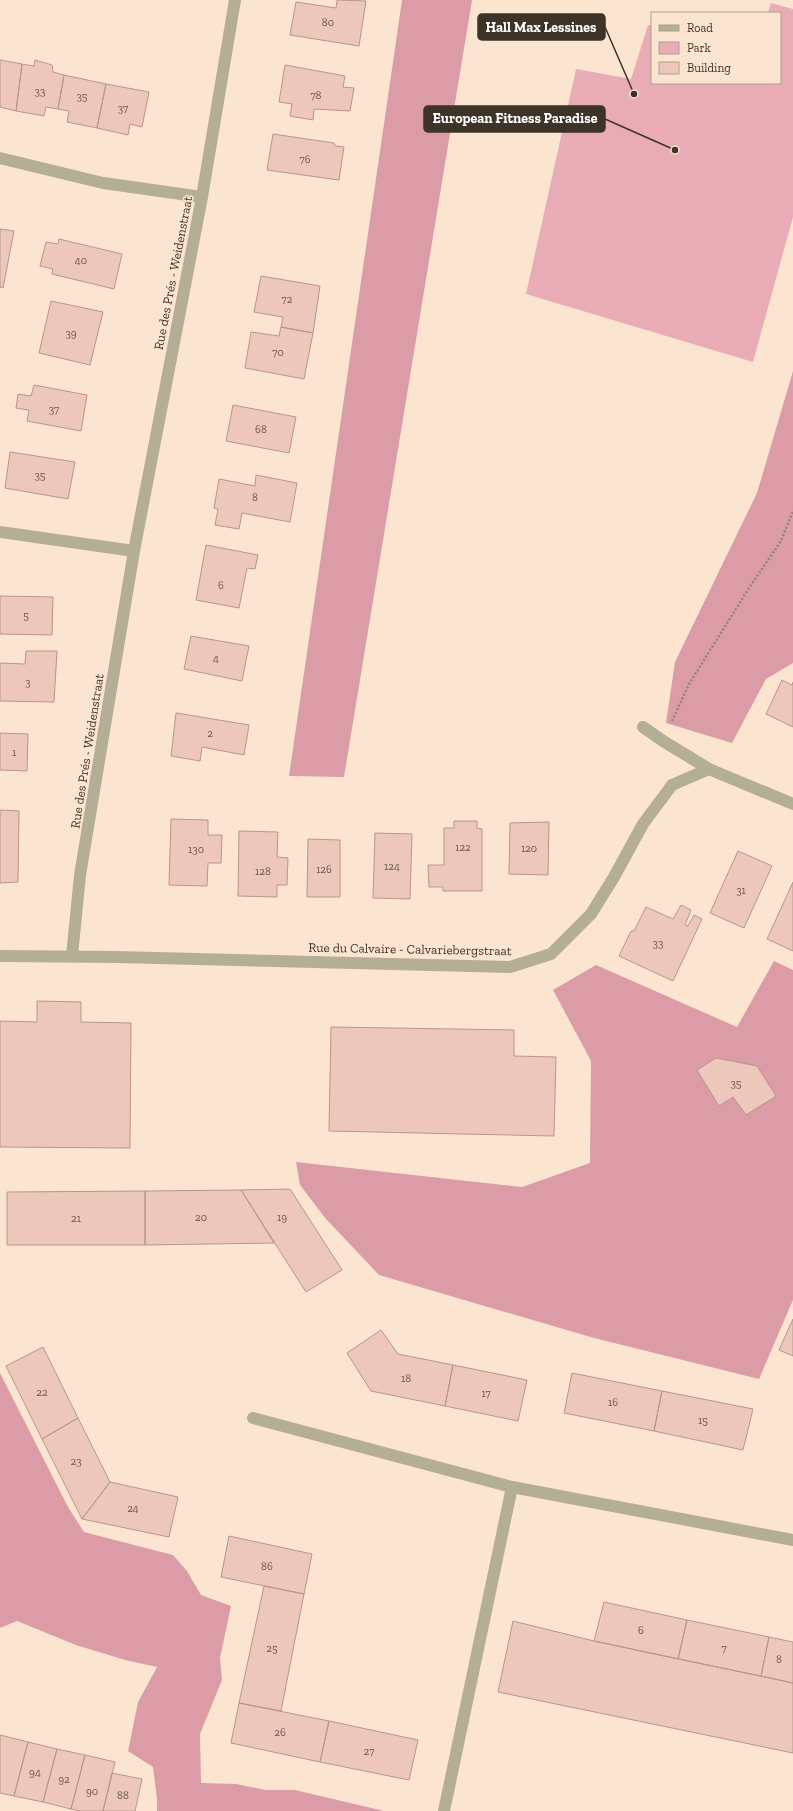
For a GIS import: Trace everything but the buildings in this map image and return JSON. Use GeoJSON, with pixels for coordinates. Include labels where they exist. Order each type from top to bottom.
{"type":"FeatureCollection","features":[{"type":"Feature","properties":{"kind":"street","name":"Rue des Prés - Weidenstraat"},"geometry":{"type":"LineString","coordinates":[[72,956],[80,875],[134,551],[202,197],[235,0]]}},
{"type":"Feature","properties":{"kind":"street"},"geometry":{"type":"LineString","coordinates":[[0,158],[103,183],[202,197]]}},
{"type":"Feature","properties":{"kind":"street"},"geometry":{"type":"LineString","coordinates":[[0,532],[134,551]]}},
{"type":"Feature","properties":{"kind":"street"},"geometry":{"type":"LineString","coordinates":[[643,727],[709,769],[793,804]]}},
{"type":"Feature","properties":{"kind":"street","name":"Rue du Calvaire - Calvariebergstraat"},"geometry":{"type":"LineString","coordinates":[[0,956],[72,956],[510,967],[551,954],[591,914],[614,877],[643,824],[672,785],[709,769]]}},
{"type":"Feature","properties":{"kind":"street"},"geometry":{"type":"LineString","coordinates":[[252,1418],[512,1487],[793,1540]]}},
{"type":"Feature","properties":{"kind":"street"},"geometry":{"type":"LineString","coordinates":[[444,1811],[512,1487]]}},
{"type":"Feature","properties":{"kind":"path"},"geometry":{"type":"LineString","coordinates":[[663,741],[689,684],[749,588],[781,541],[793,511]]}},
{"type":"Feature","properties":{"kind":"green space"},"geometry":{"type":"Polygon","coordinates":[[[771,3],[793,9],[793,217],[753,362],[526,294],[576,69],[631,79],[648,25],[651,26],[651,84],[781,84],[781,12],[768,12],[771,3]]]}},
{"type":"Feature","properties":{"kind":"shaded area"},"geometry":{"type":"Polygon","coordinates":[[[402,0],[472,0],[344,777],[289,776],[402,0]]]}},
{"type":"Feature","properties":{"kind":"shaded area"},"geometry":{"type":"Polygon","coordinates":[[[793,371],[793,663],[766,679],[732,743],[666,723],[675,662],[757,493],[793,371]]]}},
{"type":"Feature","properties":{"kind":"shaded area"},"geometry":{"type":"Polygon","coordinates":[[[774,961],[793,970],[793,1300],[759,1379],[594,1338],[379,1275],[326,1219],[300,1185],[296,1162],[522,1187],[590,1163],[591,1061],[553,990],[596,965],[737,1027],[774,961]]]}},
{"type":"Feature","properties":{"kind":"shaded area"},"geometry":{"type":"Polygon","coordinates":[[[0,1373],[68,1507],[84,1532],[173,1555],[187,1571],[201,1595],[231,1606],[220,1658],[222,1680],[200,1734],[201,1783],[236,1784],[266,1790],[295,1790],[384,1811],[157,1811],[153,1767],[128,1751],[138,1702],[157,1667],[125,1660],[76,1645],[17,1621],[0,1628],[0,1373]]]}},
{"type":"Feature","properties":{"kind":"place","name":"Hall Max Lessines"},"geometry":{"type":"Point","coordinates":[634,94]}},
{"type":"Feature","properties":{"kind":"place","name":"European Fitness Paradise"},"geometry":{"type":"Point","coordinates":[675,150]}}]}
